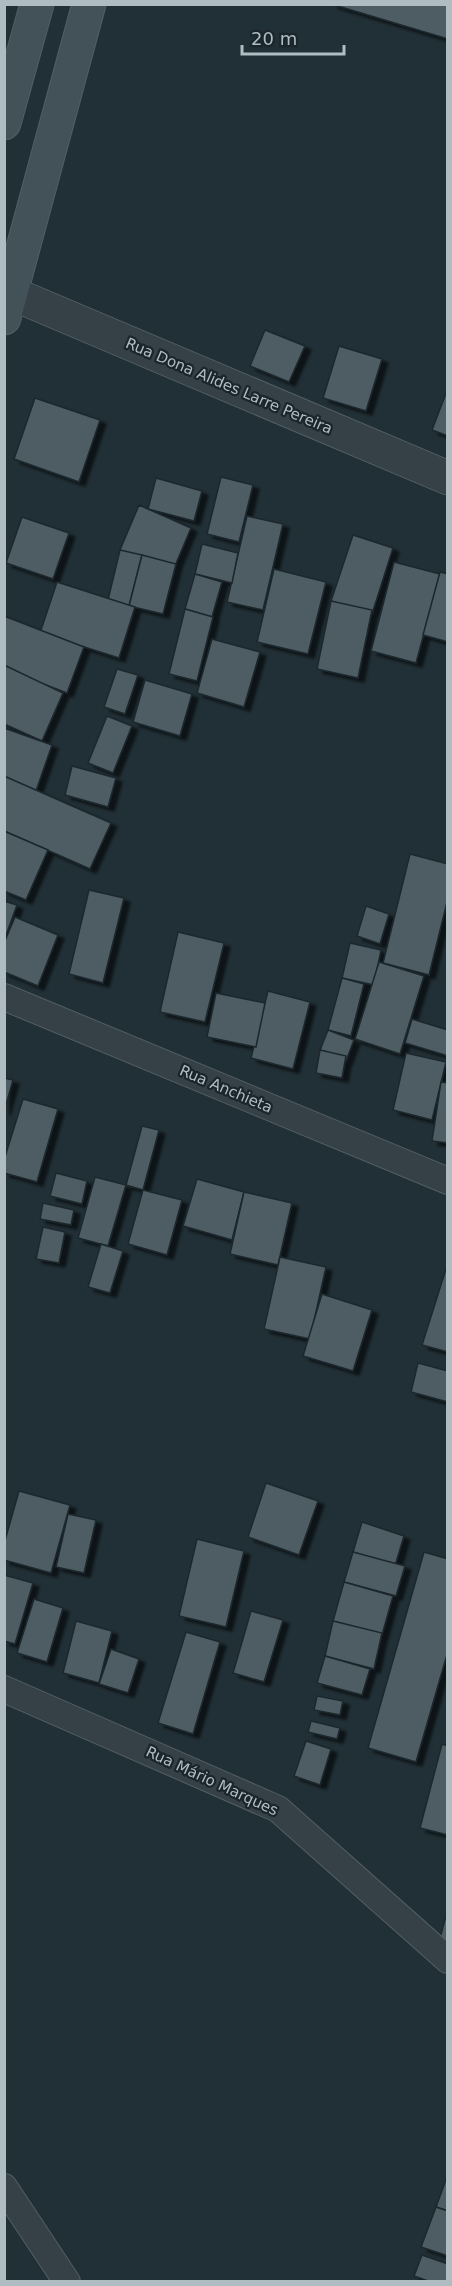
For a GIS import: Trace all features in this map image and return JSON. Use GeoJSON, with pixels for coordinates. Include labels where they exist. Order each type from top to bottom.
{"type":"FeatureCollection","features":[{"type":"Feature","properties":{"kind":"main road"},"geometry":{"type":"LineString","coordinates":[[4,123],[38,4]]}},
{"type":"Feature","properties":{"kind":"main road"},"geometry":{"type":"LineString","coordinates":[[8,305],[89,4]]}},
{"type":"Feature","properties":{"kind":"street","name":"Rua Dona Alides Larre Pereira"},"geometry":{"type":"LineString","coordinates":[[8,305],[447,478]]}},
{"type":"Feature","properties":{"kind":"street","name":"Rua Anchieta"},"geometry":{"type":"LineString","coordinates":[[4,997],[447,1181]]}},
{"type":"Feature","properties":{"kind":"street","name":"Rua Mário Marques"},"geometry":{"type":"LineString","coordinates":[[4,1689],[278,1809],[447,1960]]}},
{"type":"Feature","properties":{"kind":"street"},"geometry":{"type":"LineString","coordinates":[[4,2187],[67,2282]]}},
{"type":"Feature","properties":{"kind":"building"},"geometry":{"type":"Polygon","coordinates":[[[331,4],[448,4],[448,39],[331,4]]]}},
{"type":"Feature","properties":{"kind":"building"},"geometry":{"type":"Polygon","coordinates":[[[265,330],[305,346],[289,382],[250,366],[265,330]]]}},
{"type":"Feature","properties":{"kind":"building"},"geometry":{"type":"Polygon","coordinates":[[[339,346],[382,359],[366,411],[323,398],[339,346]]]}},
{"type":"Feature","properties":{"kind":"building"},"geometry":{"type":"Polygon","coordinates":[[[448,388],[448,436],[432,430],[448,388]]]}},
{"type":"Feature","properties":{"kind":"building"},"geometry":{"type":"Polygon","coordinates":[[[35,398],[100,420],[79,482],[14,459],[35,398]]]}},
{"type":"Feature","properties":{"kind":"building"},"geometry":{"type":"Polygon","coordinates":[[[221,477],[253,485],[239,542],[207,534],[221,477]]]}},
{"type":"Feature","properties":{"kind":"building"},"geometry":{"type":"Polygon","coordinates":[[[156,478],[202,491],[194,521],[148,509],[156,478]]]}},
{"type":"Feature","properties":{"kind":"building"},"geometry":{"type":"Polygon","coordinates":[[[139,505],[191,528],[172,573],[120,550],[139,505]]]}},
{"type":"Feature","properties":{"kind":"building"},"geometry":{"type":"Polygon","coordinates":[[[247,516],[283,524],[263,610],[227,602],[247,516]]]}},
{"type":"Feature","properties":{"kind":"building"},"geometry":{"type":"Polygon","coordinates":[[[22,517],[69,533],[53,579],[6,563],[22,517]]]}},
{"type":"Feature","properties":{"kind":"building"},"geometry":{"type":"Polygon","coordinates":[[[353,535],[393,548],[372,614],[331,601],[353,535]]]}},
{"type":"Feature","properties":{"kind":"building"},"geometry":{"type":"Polygon","coordinates":[[[202,544],[238,553],[232,583],[195,574],[202,544]]]}},
{"type":"Feature","properties":{"kind":"building"},"geometry":{"type":"Polygon","coordinates":[[[120,550],[142,555],[129,606],[108,600],[120,550]]]}},
{"type":"Feature","properties":{"kind":"building"},"geometry":{"type":"Polygon","coordinates":[[[142,555],[176,564],[163,614],[129,606],[142,555]]]}},
{"type":"Feature","properties":{"kind":"building"},"geometry":{"type":"Polygon","coordinates":[[[394,562],[440,574],[416,663],[371,651],[394,562]]]}},
{"type":"Feature","properties":{"kind":"building"},"geometry":{"type":"Polygon","coordinates":[[[274,569],[326,582],[308,654],[257,642],[274,569]]]}},
{"type":"Feature","properties":{"kind":"building"},"geometry":{"type":"Polygon","coordinates":[[[440,572],[448,574],[448,642],[423,635],[440,572]]]}},
{"type":"Feature","properties":{"kind":"building"},"geometry":{"type":"Polygon","coordinates":[[[195,574],[222,582],[212,617],[185,609],[195,574]]]}},
{"type":"Feature","properties":{"kind":"building"},"geometry":{"type":"Polygon","coordinates":[[[57,582],[135,607],[119,658],[40,633],[57,582]]]}},
{"type":"Feature","properties":{"kind":"building"},"geometry":{"type":"Polygon","coordinates":[[[331,601],[372,610],[358,678],[317,669],[331,601]]]}},
{"type":"Feature","properties":{"kind":"building"},"geometry":{"type":"Polygon","coordinates":[[[185,609],[213,617],[197,681],[169,674],[185,609]]]}},
{"type":"Feature","properties":{"kind":"building"},"geometry":{"type":"Polygon","coordinates":[[[4,616],[84,647],[67,693],[4,669],[4,616]]]}},
{"type":"Feature","properties":{"kind":"building"},"geometry":{"type":"Polygon","coordinates":[[[212,639],[260,652],[244,707],[197,693],[212,639]]]}},
{"type":"Feature","properties":{"kind":"building"},"geometry":{"type":"Polygon","coordinates":[[[4,665],[63,693],[42,741],[4,724],[4,665]]]}},
{"type":"Feature","properties":{"kind":"building"},"geometry":{"type":"Polygon","coordinates":[[[117,669],[138,675],[125,714],[104,707],[117,669]]]}},
{"type":"Feature","properties":{"kind":"building"},"geometry":{"type":"Polygon","coordinates":[[[145,680],[192,694],[180,736],[133,722],[145,680]]]}},
{"type":"Feature","properties":{"kind":"building"},"geometry":{"type":"Polygon","coordinates":[[[107,716],[132,726],[113,773],[88,763],[107,716]]]}},
{"type":"Feature","properties":{"kind":"building"},"geometry":{"type":"Polygon","coordinates":[[[4,728],[52,745],[36,791],[4,780],[4,728]]]}},
{"type":"Feature","properties":{"kind":"building"},"geometry":{"type":"Polygon","coordinates":[[[72,766],[116,778],[108,807],[65,795],[72,766]]]}},
{"type":"Feature","properties":{"kind":"building"},"geometry":{"type":"Polygon","coordinates":[[[4,776],[111,823],[90,869],[4,831],[4,776]]]}},
{"type":"Feature","properties":{"kind":"building"},"geometry":{"type":"Polygon","coordinates":[[[4,831],[48,850],[26,900],[4,891],[4,831]]]}},
{"type":"Feature","properties":{"kind":"building"},"geometry":{"type":"Polygon","coordinates":[[[410,854],[448,864],[448,898],[429,975],[383,963],[410,854]]]}},
{"type":"Feature","properties":{"kind":"building"},"geometry":{"type":"Polygon","coordinates":[[[89,890],[124,898],[103,983],[69,974],[89,890]]]}},
{"type":"Feature","properties":{"kind":"building"},"geometry":{"type":"Polygon","coordinates":[[[4,901],[17,905],[4,941],[4,901]]]}},
{"type":"Feature","properties":{"kind":"building"},"geometry":{"type":"Polygon","coordinates":[[[366,906],[389,914],[380,944],[357,936],[366,906]]]}},
{"type":"Feature","properties":{"kind":"building"},"geometry":{"type":"Polygon","coordinates":[[[15,917],[58,935],[38,986],[4,972],[4,943],[15,917]]]}},
{"type":"Feature","properties":{"kind":"building"},"geometry":{"type":"Polygon","coordinates":[[[178,932],[224,943],[205,1022],[160,1012],[178,932]]]}},
{"type":"Feature","properties":{"kind":"building"},"geometry":{"type":"Polygon","coordinates":[[[350,943],[381,950],[374,985],[342,978],[350,943]]]}},
{"type":"Feature","properties":{"kind":"building"},"geometry":{"type":"Polygon","coordinates":[[[379,962],[424,976],[400,1054],[355,1039],[379,962]]]}},
{"type":"Feature","properties":{"kind":"building"},"geometry":{"type":"Polygon","coordinates":[[[342,978],[364,984],[351,1036],[328,1030],[342,978]]]}},
{"type":"Feature","properties":{"kind":"building"},"geometry":{"type":"Polygon","coordinates":[[[268,991],[310,1002],[293,1069],[251,1058],[268,991]]]}},
{"type":"Feature","properties":{"kind":"building"},"geometry":{"type":"Polygon","coordinates":[[[216,993],[265,1003],[256,1047],[207,1037],[216,993]]]}},
{"type":"Feature","properties":{"kind":"building"},"geometry":{"type":"Polygon","coordinates":[[[412,1019],[448,1030],[448,1056],[405,1043],[412,1019]]]}},
{"type":"Feature","properties":{"kind":"building"},"geometry":{"type":"Polygon","coordinates":[[[328,1030],[354,1040],[346,1061],[320,1050],[328,1030]]]}},
{"type":"Feature","properties":{"kind":"building"},"geometry":{"type":"Polygon","coordinates":[[[320,1050],[346,1056],[342,1078],[316,1073],[320,1050]]]}},
{"type":"Feature","properties":{"kind":"building"},"geometry":{"type":"Polygon","coordinates":[[[406,1053],[446,1062],[432,1120],[393,1110],[406,1053]]]}},
{"type":"Feature","properties":{"kind":"building"},"geometry":{"type":"Polygon","coordinates":[[[4,1078],[13,1080],[4,1112],[4,1078]]]}},
{"type":"Feature","properties":{"kind":"building"},"geometry":{"type":"Polygon","coordinates":[[[441,1082],[448,1083],[448,1143],[432,1141],[441,1082]]]}},
{"type":"Feature","properties":{"kind":"building"},"geometry":{"type":"Polygon","coordinates":[[[23,1099],[58,1109],[37,1182],[4,1173],[4,1160],[23,1099]]]}},
{"type":"Feature","properties":{"kind":"building"},"geometry":{"type":"Polygon","coordinates":[[[142,1126],[159,1130],[143,1190],[126,1185],[142,1126]]]}},
{"type":"Feature","properties":{"kind":"building"},"geometry":{"type":"Polygon","coordinates":[[[56,1173],[87,1181],[82,1204],[50,1196],[56,1173]]]}},
{"type":"Feature","properties":{"kind":"building"},"geometry":{"type":"Polygon","coordinates":[[[95,1177],[126,1185],[108,1246],[78,1238],[95,1177]]]}},
{"type":"Feature","properties":{"kind":"building"},"geometry":{"type":"Polygon","coordinates":[[[197,1179],[244,1192],[232,1240],[183,1226],[197,1179]]]}},
{"type":"Feature","properties":{"kind":"building"},"geometry":{"type":"Polygon","coordinates":[[[143,1190],[182,1200],[167,1255],[128,1244],[143,1190]]]}},
{"type":"Feature","properties":{"kind":"building"},"geometry":{"type":"Polygon","coordinates":[[[244,1192],[292,1203],[278,1265],[230,1254],[244,1192]]]}},
{"type":"Feature","properties":{"kind":"building"},"geometry":{"type":"Polygon","coordinates":[[[43,1203],[74,1210],[71,1225],[40,1219],[43,1203]]]}},
{"type":"Feature","properties":{"kind":"building"},"geometry":{"type":"Polygon","coordinates":[[[43,1227],[65,1232],[59,1263],[36,1259],[43,1227]]]}},
{"type":"Feature","properties":{"kind":"building"},"geometry":{"type":"Polygon","coordinates":[[[101,1244],[123,1251],[110,1293],[88,1287],[101,1244]]]}},
{"type":"Feature","properties":{"kind":"building"},"geometry":{"type":"Polygon","coordinates":[[[280,1257],[326,1267],[310,1339],[264,1329],[280,1257]]]}},
{"type":"Feature","properties":{"kind":"building"},"geometry":{"type":"Polygon","coordinates":[[[446,1269],[448,1270],[448,1352],[422,1345],[446,1269]]]}},
{"type":"Feature","properties":{"kind":"building"},"geometry":{"type":"Polygon","coordinates":[[[322,1294],[372,1310],[353,1371],[303,1356],[322,1294]]]}},
{"type":"Feature","properties":{"kind":"building"},"geometry":{"type":"Polygon","coordinates":[[[418,1363],[448,1371],[448,1402],[411,1392],[418,1363]]]}},
{"type":"Feature","properties":{"kind":"building"},"geometry":{"type":"Polygon","coordinates":[[[266,1483],[318,1501],[299,1555],[248,1537],[266,1483]]]}},
{"type":"Feature","properties":{"kind":"building"},"geometry":{"type":"Polygon","coordinates":[[[19,1491],[70,1505],[51,1573],[4,1560],[4,1544],[19,1491]]]}},
{"type":"Feature","properties":{"kind":"building"},"geometry":{"type":"Polygon","coordinates":[[[68,1514],[96,1520],[84,1573],[56,1567],[68,1514]]]}},
{"type":"Feature","properties":{"kind":"building"},"geometry":{"type":"Polygon","coordinates":[[[362,1522],[404,1536],[395,1566],[353,1552],[362,1522]]]}},
{"type":"Feature","properties":{"kind":"building"},"geometry":{"type":"Polygon","coordinates":[[[197,1539],[244,1551],[226,1627],[179,1616],[197,1539]]]}},
{"type":"Feature","properties":{"kind":"building"},"geometry":{"type":"Polygon","coordinates":[[[353,1552],[405,1566],[396,1596],[344,1582],[353,1552]]]}},
{"type":"Feature","properties":{"kind":"building"},"geometry":{"type":"Polygon","coordinates":[[[424,1552],[448,1559],[448,1651],[416,1762],[368,1748],[424,1552]]]}},
{"type":"Feature","properties":{"kind":"building"},"geometry":{"type":"Polygon","coordinates":[[[4,1575],[33,1583],[15,1644],[4,1641],[4,1575]]]}},
{"type":"Feature","properties":{"kind":"building"},"geometry":{"type":"Polygon","coordinates":[[[344,1582],[393,1596],[382,1635],[333,1621],[344,1582]]]}},
{"type":"Feature","properties":{"kind":"building"},"geometry":{"type":"Polygon","coordinates":[[[34,1599],[63,1608],[47,1662],[17,1653],[34,1599]]]}},
{"type":"Feature","properties":{"kind":"building"},"geometry":{"type":"Polygon","coordinates":[[[251,1611],[283,1620],[264,1682],[233,1673],[251,1611]]]}},
{"type":"Feature","properties":{"kind":"building"},"geometry":{"type":"Polygon","coordinates":[[[76,1621],[112,1631],[99,1683],[63,1673],[76,1621]]]}},
{"type":"Feature","properties":{"kind":"building"},"geometry":{"type":"Polygon","coordinates":[[[333,1621],[382,1633],[374,1669],[325,1656],[333,1621]]]}},
{"type":"Feature","properties":{"kind":"building"},"geometry":{"type":"Polygon","coordinates":[[[186,1632],[220,1642],[193,1734],[158,1723],[186,1632]]]}},
{"type":"Feature","properties":{"kind":"building"},"geometry":{"type":"Polygon","coordinates":[[[111,1649],[139,1659],[128,1693],[99,1684],[111,1649]]]}},
{"type":"Feature","properties":{"kind":"building"},"geometry":{"type":"Polygon","coordinates":[[[325,1656],[370,1669],[362,1695],[317,1683],[325,1656]]]}},
{"type":"Feature","properties":{"kind":"building"},"geometry":{"type":"Polygon","coordinates":[[[317,1696],[343,1701],[340,1715],[314,1710],[317,1696]]]}},
{"type":"Feature","properties":{"kind":"building"},"geometry":{"type":"Polygon","coordinates":[[[311,1721],[340,1728],[337,1739],[308,1732],[311,1721]]]}},
{"type":"Feature","properties":{"kind":"building"},"geometry":{"type":"Polygon","coordinates":[[[306,1741],[331,1749],[320,1785],[294,1776],[306,1741]]]}},
{"type":"Feature","properties":{"kind":"building"},"geometry":{"type":"Polygon","coordinates":[[[442,1744],[448,1746],[448,1835],[420,1828],[442,1744]]]}},
{"type":"Feature","properties":{"kind":"building"},"geometry":{"type":"Polygon","coordinates":[[[448,1908],[448,1944],[439,1942],[448,1908]]]}},
{"type":"Feature","properties":{"kind":"building"},"geometry":{"type":"Polygon","coordinates":[[[448,2174],[448,2211],[436,2207],[448,2174]]]}},
{"type":"Feature","properties":{"kind":"building"},"geometry":{"type":"Polygon","coordinates":[[[436,2207],[448,2211],[448,2256],[421,2247],[436,2207]]]}},
{"type":"Feature","properties":{"kind":"building"},"geometry":{"type":"Polygon","coordinates":[[[422,2255],[448,2264],[448,2282],[431,2282],[414,2276],[422,2255]]]}}]}
